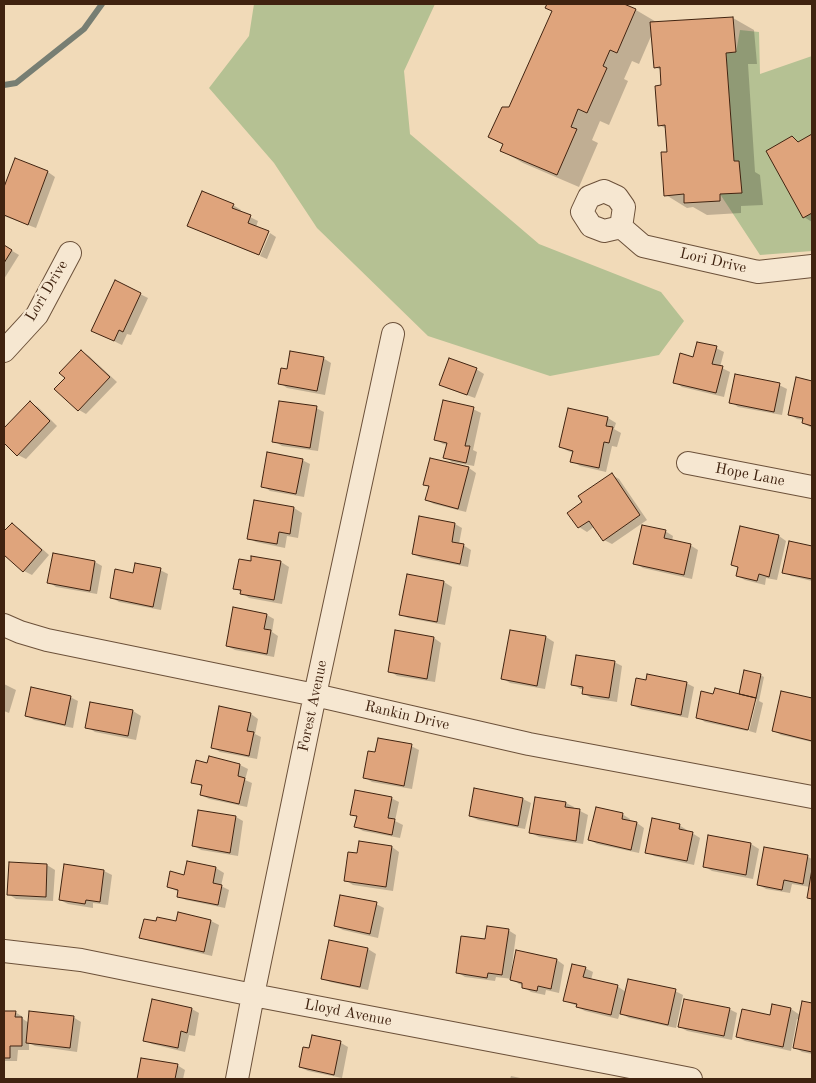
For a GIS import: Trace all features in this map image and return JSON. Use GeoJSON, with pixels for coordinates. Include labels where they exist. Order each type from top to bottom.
{"type":"FeatureCollection","features":[{"type":"Feature","properties":{"kind":"street","name":"Lori Drive"},"geometry":{"type":"LineString","coordinates":[[621,227],[643,246],[758,272],[812,266]]}},
{"type":"Feature","properties":{"kind":"street","name":"Lori Drive"},"geometry":{"type":"LineString","coordinates":[[4,351],[36,315],[70,253]]}},
{"type":"Feature","properties":{"kind":"street","name":"Forest Avenue"},"geometry":{"type":"LineString","coordinates":[[237,1079],[315,695],[393,334]]}},
{"type":"Feature","properties":{"kind":"street","name":"Hope Lane"},"geometry":{"type":"LineString","coordinates":[[688,463],[812,487]]}},
{"type":"Feature","properties":{"kind":"street","name":"Rankin Drive"},"geometry":{"type":"LineString","coordinates":[[4,625],[47,640],[315,695],[529,744],[812,797]]}},
{"type":"Feature","properties":{"kind":"street","name":"Lloyd Avenue"},"geometry":{"type":"LineString","coordinates":[[4,951],[81,960],[614,1071],[692,1079]]}},
{"type":"Feature","properties":{"kind":"green space"},"geometry":{"type":"Polygon","coordinates":[[[254,4],[435,4],[404,71],[410,134],[539,244],[661,292],[684,321],[659,355],[550,376],[428,336],[317,228],[274,163],[209,88],[249,36],[254,4]]]}},
{"type":"Feature","properties":{"kind":"green space"},"geometry":{"type":"Polygon","coordinates":[[[740,30],[759,32],[760,74],[812,56],[812,251],[760,255],[720,194],[741,193],[734,161],[726,53],[736,52],[740,30]]]}},
{"type":"Feature","properties":{"kind":"building"},"geometry":{"type":"Polygon","coordinates":[[[547,4],[624,4],[636,9],[617,53],[610,50],[603,66],[607,68],[587,113],[578,109],[571,127],[577,129],[557,175],[500,151],[503,144],[488,137],[502,107],[509,107],[552,11],[545,8],[547,4]]]}},
{"type":"Feature","properties":{"kind":"building"},"geometry":{"type":"Polygon","coordinates":[[[733,17],[736,52],[726,53],[734,161],[739,161],[742,193],[720,194],[720,201],[684,203],[684,194],[664,196],[661,152],[667,152],[665,125],[658,126],[655,86],[661,85],[660,67],[654,68],[650,22],[733,17]]]}},
{"type":"Feature","properties":{"kind":"building"},"geometry":{"type":"Polygon","coordinates":[[[812,134],[812,213],[803,218],[766,151],[792,136],[798,142],[812,134]]]}},
{"type":"Feature","properties":{"kind":"building"},"geometry":{"type":"Polygon","coordinates":[[[15,158],[48,171],[28,225],[4,215],[4,187],[15,158]]]}},
{"type":"Feature","properties":{"kind":"building"},"geometry":{"type":"Polygon","coordinates":[[[202,191],[234,204],[232,208],[251,215],[248,223],[269,231],[259,255],[187,226],[202,191]]]}},
{"type":"Feature","properties":{"kind":"building"},"geometry":{"type":"Polygon","coordinates":[[[4,245],[12,250],[4,263],[4,245]]]}},
{"type":"Feature","properties":{"kind":"building"},"geometry":{"type":"Polygon","coordinates":[[[115,280],[141,293],[123,332],[119,330],[114,341],[91,331],[115,280]]]}},
{"type":"Feature","properties":{"kind":"building"},"geometry":{"type":"Polygon","coordinates":[[[697,342],[717,346],[712,364],[723,366],[716,393],[673,383],[680,353],[693,357],[697,342]]]}},
{"type":"Feature","properties":{"kind":"building"},"geometry":{"type":"Polygon","coordinates":[[[81,350],[110,377],[78,411],[54,389],[65,378],[59,373],[81,350]]]}},
{"type":"Feature","properties":{"kind":"building"},"geometry":{"type":"Polygon","coordinates":[[[290,351],[324,357],[317,391],[278,384],[281,368],[287,369],[290,351]]]}},
{"type":"Feature","properties":{"kind":"building"},"geometry":{"type":"Polygon","coordinates":[[[449,358],[477,368],[467,395],[439,385],[449,358]]]}},
{"type":"Feature","properties":{"kind":"building"},"geometry":{"type":"Polygon","coordinates":[[[735,374],[780,383],[774,412],[729,403],[735,374]]]}},
{"type":"Feature","properties":{"kind":"building"},"geometry":{"type":"Polygon","coordinates":[[[796,377],[812,381],[812,426],[802,423],[803,418],[788,415],[796,377]]]}},
{"type":"Feature","properties":{"kind":"building"},"geometry":{"type":"Polygon","coordinates":[[[443,400],[474,407],[465,446],[470,446],[466,463],[443,458],[447,443],[434,440],[443,400]]]}},
{"type":"Feature","properties":{"kind":"building"},"geometry":{"type":"Polygon","coordinates":[[[30,401],[50,421],[17,456],[4,443],[4,428],[30,401]]]}},
{"type":"Feature","properties":{"kind":"building"},"geometry":{"type":"Polygon","coordinates":[[[279,401],[317,406],[310,448],[272,442],[279,401]]]}},
{"type":"Feature","properties":{"kind":"building"},"geometry":{"type":"Polygon","coordinates":[[[568,408],[608,417],[606,426],[613,427],[609,443],[604,442],[599,468],[570,462],[573,451],[559,447],[568,408]]]}},
{"type":"Feature","properties":{"kind":"building"},"geometry":{"type":"Polygon","coordinates":[[[267,452],[303,459],[296,494],[261,487],[267,452]]]}},
{"type":"Feature","properties":{"kind":"building"},"geometry":{"type":"Polygon","coordinates":[[[430,458],[469,467],[458,509],[425,500],[429,486],[423,485],[430,458]]]}},
{"type":"Feature","properties":{"kind":"building"},"geometry":{"type":"Polygon","coordinates":[[[612,473],[640,515],[603,541],[589,521],[578,528],[567,513],[582,502],[578,496],[612,473]]]}},
{"type":"Feature","properties":{"kind":"building"},"geometry":{"type":"Polygon","coordinates":[[[254,500],[294,507],[290,534],[279,532],[277,544],[247,539],[254,500]]]}},
{"type":"Feature","properties":{"kind":"building"},"geometry":{"type":"Polygon","coordinates":[[[419,516],[455,523],[452,542],[464,544],[460,564],[412,554],[419,516]]]}},
{"type":"Feature","properties":{"kind":"building"},"geometry":{"type":"Polygon","coordinates":[[[12,523],[42,550],[23,572],[4,555],[4,531],[12,523]]]}},
{"type":"Feature","properties":{"kind":"building"},"geometry":{"type":"Polygon","coordinates":[[[642,525],[666,530],[664,538],[691,544],[684,575],[633,564],[642,525]]]}},
{"type":"Feature","properties":{"kind":"building"},"geometry":{"type":"Polygon","coordinates":[[[740,526],[779,535],[769,577],[759,574],[757,581],[736,576],[738,567],[731,565],[740,526]]]}},
{"type":"Feature","properties":{"kind":"building"},"geometry":{"type":"Polygon","coordinates":[[[789,541],[812,546],[812,579],[782,573],[789,541]]]}},
{"type":"Feature","properties":{"kind":"building"},"geometry":{"type":"Polygon","coordinates":[[[53,553],[95,561],[90,591],[47,583],[53,553]]]}},
{"type":"Feature","properties":{"kind":"building"},"geometry":{"type":"Polygon","coordinates":[[[251,556],[281,561],[274,600],[240,594],[241,590],[233,589],[239,559],[251,561],[251,556]]]}},
{"type":"Feature","properties":{"kind":"building"},"geometry":{"type":"Polygon","coordinates":[[[135,563],[161,568],[153,607],[110,598],[115,569],[133,573],[135,563]]]}},
{"type":"Feature","properties":{"kind":"building"},"geometry":{"type":"Polygon","coordinates":[[[407,574],[444,581],[437,622],[399,615],[407,574]]]}},
{"type":"Feature","properties":{"kind":"building"},"geometry":{"type":"Polygon","coordinates":[[[233,607],[267,614],[264,629],[271,630],[267,654],[226,646],[233,607]]]}},
{"type":"Feature","properties":{"kind":"building"},"geometry":{"type":"Polygon","coordinates":[[[395,630],[434,637],[427,679],[388,672],[395,630]]]}},
{"type":"Feature","properties":{"kind":"building"},"geometry":{"type":"Polygon","coordinates":[[[510,630],[546,636],[537,686],[501,679],[510,630]]]}},
{"type":"Feature","properties":{"kind":"building"},"geometry":{"type":"Polygon","coordinates":[[[576,655],[615,661],[609,698],[582,694],[583,687],[571,685],[576,655]]]}},
{"type":"Feature","properties":{"kind":"building"},"geometry":{"type":"Polygon","coordinates":[[[744,670],[761,674],[756,698],[739,694],[744,670]]]}},
{"type":"Feature","properties":{"kind":"building"},"geometry":{"type":"Polygon","coordinates":[[[647,674],[687,682],[681,715],[631,705],[636,678],[646,680],[647,674]]]}},
{"type":"Feature","properties":{"kind":"building"},"geometry":{"type":"Polygon","coordinates":[[[31,687],[71,696],[65,725],[25,716],[31,687]]]}},
{"type":"Feature","properties":{"kind":"building"},"geometry":{"type":"Polygon","coordinates":[[[715,688],[756,698],[748,730],[696,718],[701,691],[713,694],[715,688]]]}},
{"type":"Feature","properties":{"kind":"building"},"geometry":{"type":"Polygon","coordinates":[[[781,691],[812,698],[812,741],[772,731],[781,691]]]}},
{"type":"Feature","properties":{"kind":"building"},"geometry":{"type":"Polygon","coordinates":[[[90,702],[133,710],[128,736],[85,728],[90,702]]]}},
{"type":"Feature","properties":{"kind":"building"},"geometry":{"type":"Polygon","coordinates":[[[219,706],[251,713],[247,731],[254,732],[249,756],[211,748],[219,706]]]}},
{"type":"Feature","properties":{"kind":"building"},"geometry":{"type":"Polygon","coordinates":[[[378,738],[412,744],[404,786],[363,778],[368,751],[375,752],[378,738]]]}},
{"type":"Feature","properties":{"kind":"building"},"geometry":{"type":"Polygon","coordinates":[[[209,756],[240,764],[238,776],[245,778],[239,804],[200,795],[202,785],[191,783],[196,760],[207,763],[209,756]]]}},
{"type":"Feature","properties":{"kind":"building"},"geometry":{"type":"Polygon","coordinates":[[[474,788],[523,798],[518,826],[469,816],[474,788]]]}},
{"type":"Feature","properties":{"kind":"building"},"geometry":{"type":"Polygon","coordinates":[[[355,790],[392,797],[388,818],[395,819],[392,835],[354,827],[357,816],[350,815],[355,790]]]}},
{"type":"Feature","properties":{"kind":"building"},"geometry":{"type":"Polygon","coordinates":[[[535,797],[566,802],[565,807],[580,809],[576,841],[529,833],[535,797]]]}},
{"type":"Feature","properties":{"kind":"building"},"geometry":{"type":"Polygon","coordinates":[[[596,807],[623,813],[622,819],[637,822],[631,850],[588,840],[596,807]]]}},
{"type":"Feature","properties":{"kind":"building"},"geometry":{"type":"Polygon","coordinates":[[[198,810],[236,816],[230,853],[192,846],[198,810]]]}},
{"type":"Feature","properties":{"kind":"building"},"geometry":{"type":"Polygon","coordinates":[[[652,818],[680,824],[679,829],[693,832],[687,861],[645,853],[652,818]]]}},
{"type":"Feature","properties":{"kind":"building"},"geometry":{"type":"Polygon","coordinates":[[[708,835],[751,843],[746,875],[703,867],[708,835]]]}},
{"type":"Feature","properties":{"kind":"building"},"geometry":{"type":"Polygon","coordinates":[[[359,841],[392,846],[386,887],[344,881],[348,852],[357,853],[359,841]]]}},
{"type":"Feature","properties":{"kind":"building"},"geometry":{"type":"Polygon","coordinates":[[[764,847],[808,855],[803,884],[784,880],[782,890],[757,885],[764,847]]]}},
{"type":"Feature","properties":{"kind":"building"},"geometry":{"type":"Polygon","coordinates":[[[187,861],[216,867],[213,883],[222,885],[218,905],[177,897],[178,890],[167,887],[170,871],[184,875],[187,861]]]}},
{"type":"Feature","properties":{"kind":"building"},"geometry":{"type":"Polygon","coordinates":[[[9,862],[47,864],[46,897],[7,895],[9,862]]]}},
{"type":"Feature","properties":{"kind":"building"},"geometry":{"type":"Polygon","coordinates":[[[64,864],[104,870],[100,902],[86,900],[85,904],[59,900],[64,864]]]}},
{"type":"Feature","properties":{"kind":"building"},"geometry":{"type":"Polygon","coordinates":[[[812,869],[812,899],[807,898],[812,869]]]}},
{"type":"Feature","properties":{"kind":"building"},"geometry":{"type":"Polygon","coordinates":[[[340,895],[377,902],[370,934],[334,926],[340,895]]]}},
{"type":"Feature","properties":{"kind":"building"},"geometry":{"type":"Polygon","coordinates":[[[178,912],[211,920],[204,952],[139,938],[144,919],[156,921],[157,917],[176,921],[178,912]]]}},
{"type":"Feature","properties":{"kind":"building"},"geometry":{"type":"Polygon","coordinates":[[[487,926],[509,929],[502,975],[488,973],[487,978],[456,973],[461,936],[485,939],[487,926]]]}},
{"type":"Feature","properties":{"kind":"building"},"geometry":{"type":"Polygon","coordinates":[[[329,940],[368,948],[360,987],[321,979],[329,940]]]}},
{"type":"Feature","properties":{"kind":"building"},"geometry":{"type":"Polygon","coordinates":[[[516,950],[557,959],[551,989],[538,986],[537,991],[522,988],[522,983],[510,980],[516,950]]]}},
{"type":"Feature","properties":{"kind":"building"},"geometry":{"type":"Polygon","coordinates":[[[572,964],[586,967],[583,977],[618,985],[611,1015],[576,1007],[577,1004],[563,1001],[572,964]]]}},
{"type":"Feature","properties":{"kind":"building"},"geometry":{"type":"Polygon","coordinates":[[[628,979],[676,989],[668,1025],[620,1014],[628,979]]]}},
{"type":"Feature","properties":{"kind":"building"},"geometry":{"type":"Polygon","coordinates":[[[152,999],[192,1008],[187,1033],[181,1031],[178,1048],[143,1041],[152,999]]]}},
{"type":"Feature","properties":{"kind":"building"},"geometry":{"type":"Polygon","coordinates":[[[684,999],[730,1008],[724,1036],[678,1027],[684,999]]]}},
{"type":"Feature","properties":{"kind":"building"},"geometry":{"type":"Polygon","coordinates":[[[802,1001],[812,1003],[812,1052],[793,1048],[802,1001]]]}},
{"type":"Feature","properties":{"kind":"building"},"geometry":{"type":"Polygon","coordinates":[[[772,1004],[791,1008],[783,1047],[736,1037],[742,1009],[770,1015],[772,1004]]]}},
{"type":"Feature","properties":{"kind":"building"},"geometry":{"type":"Polygon","coordinates":[[[4,1011],[16,1011],[15,1017],[22,1017],[22,1046],[10,1046],[10,1058],[4,1058],[4,1011]]]}},
{"type":"Feature","properties":{"kind":"building"},"geometry":{"type":"Polygon","coordinates":[[[29,1011],[74,1016],[70,1048],[26,1043],[29,1011]]]}},
{"type":"Feature","properties":{"kind":"building"},"geometry":{"type":"Polygon","coordinates":[[[312,1035],[341,1041],[334,1075],[299,1067],[303,1047],[309,1048],[312,1035]]]}},
{"type":"Feature","properties":{"kind":"building"},"geometry":{"type":"Polygon","coordinates":[[[141,1058],[178,1064],[175,1079],[137,1079],[141,1058]]]}},
{"type":"Feature","properties":{"kind":"waterway"},"geometry":{"type":"LineString","coordinates":[[4,85],[16,83],[84,29],[102,4]]}}]}
